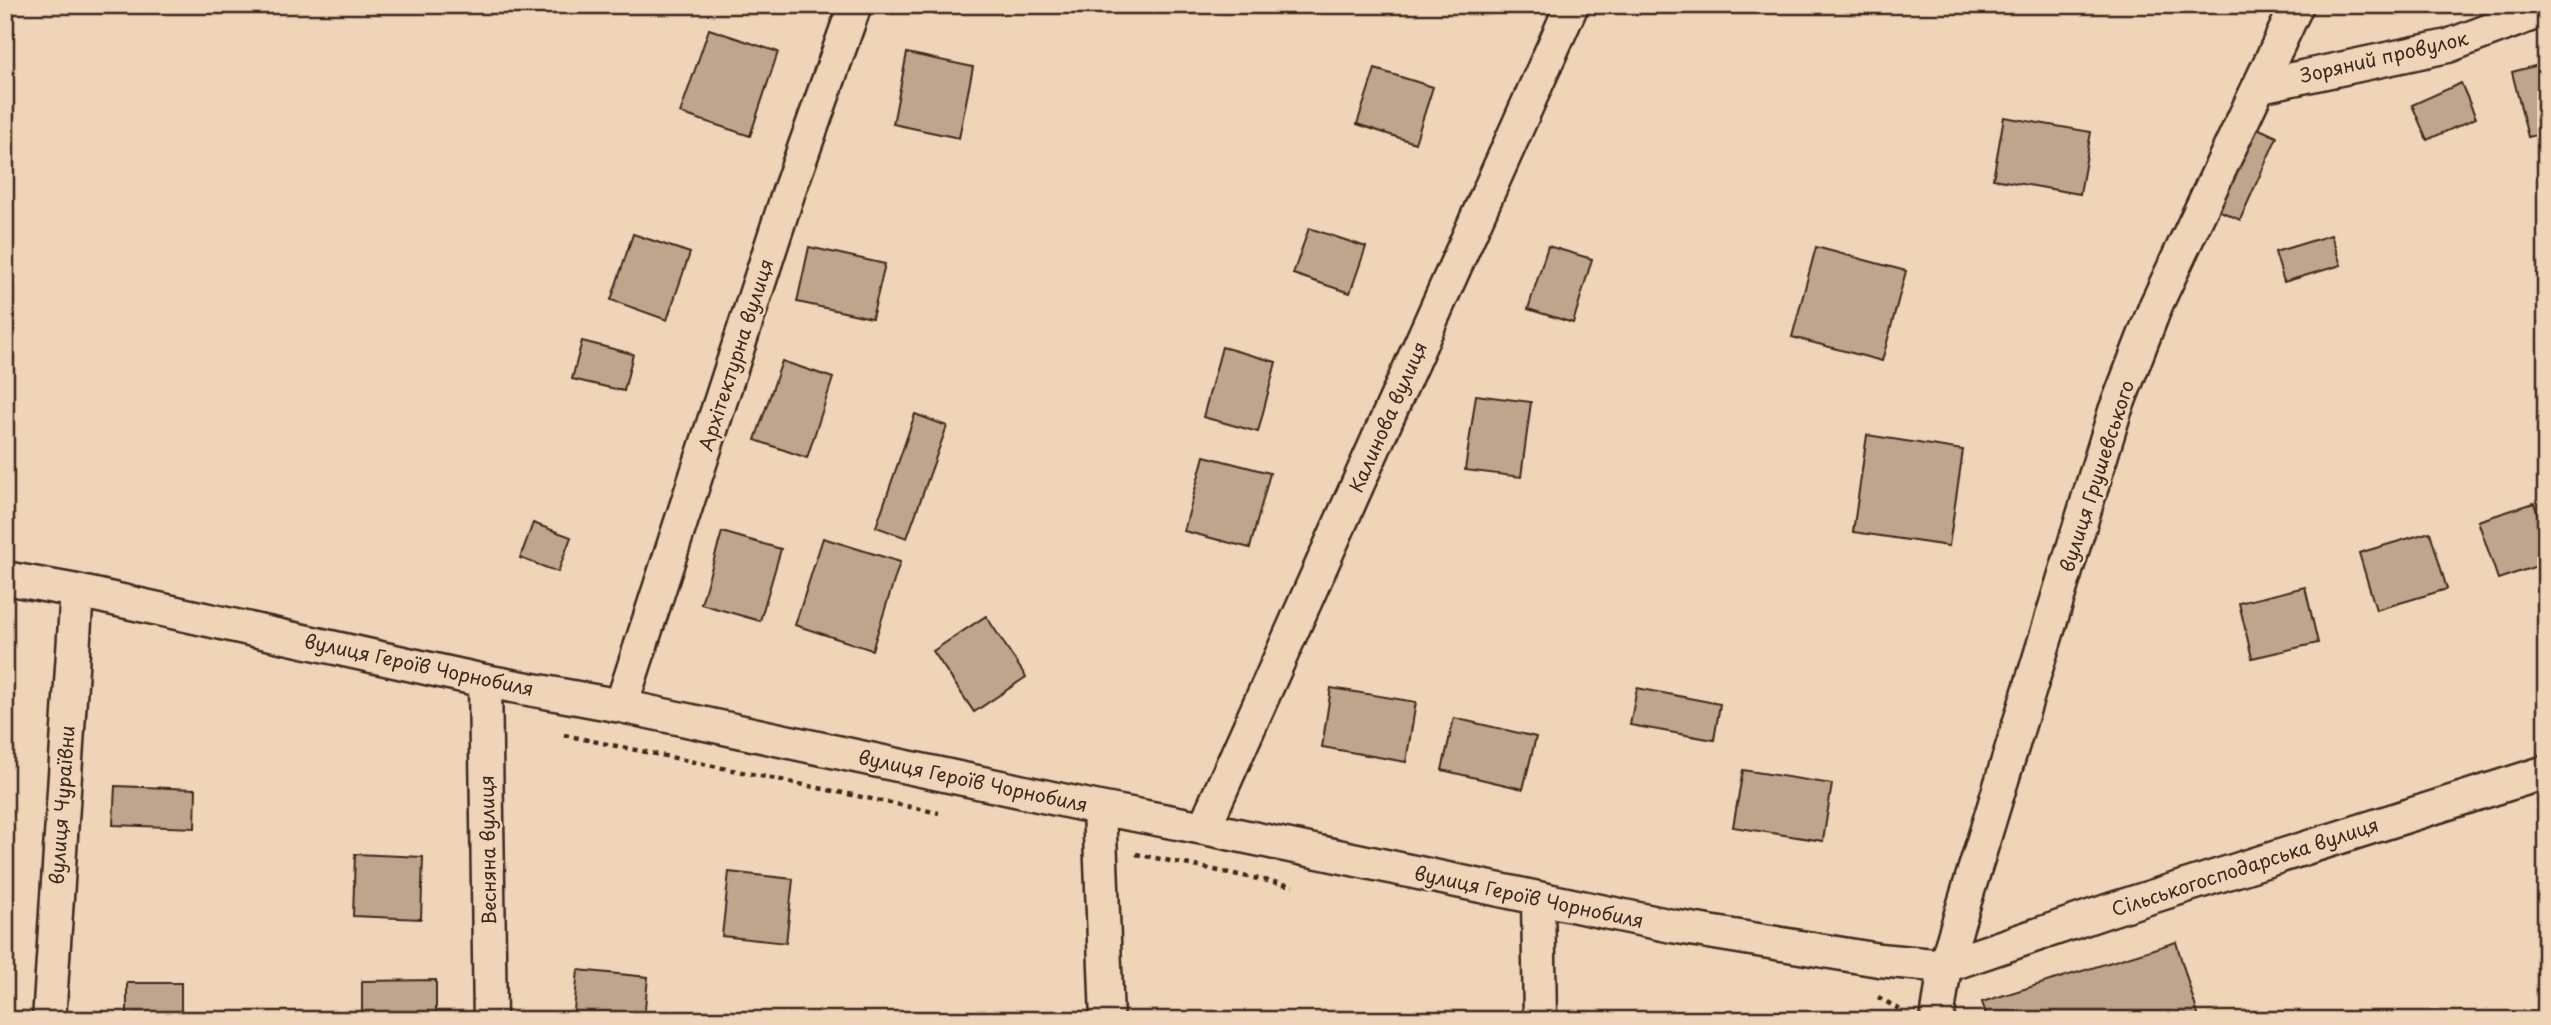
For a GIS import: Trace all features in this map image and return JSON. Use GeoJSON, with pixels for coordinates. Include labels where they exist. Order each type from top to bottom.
{"type":"FeatureCollection","features":[{"type":"Feature","properties":{"kind":"street","name":"Архітектурна вулиця"},"geometry":{"type":"LineString","coordinates":[[621,706],[789,191],[855,5]]}},
{"type":"Feature","properties":{"kind":"street","name":"Калинова вулиця"},"geometry":{"type":"LineString","coordinates":[[1204,828],[1572,5]]}},
{"type":"Feature","properties":{"kind":"street","name":"вулиця Грушевського"},"geometry":{"type":"LineString","coordinates":[[1937,1020],[1945,966],[2115,411],[2156,305],[2297,5]]}},
{"type":"Feature","properties":{"kind":"street","name":"Зоряний провулок"},"geometry":{"type":"LineString","coordinates":[[2260,86],[2448,46],[2546,9]]}},
{"type":"Feature","properties":{"kind":"street","name":"вулиця Героїв Чорнобиля"},"geometry":{"type":"LineString","coordinates":[[5,578],[77,591],[485,681],[621,706],[1538,900],[1838,954],[1945,966]]}},
{"type":"Feature","properties":{"kind":"street","name":"вулиця Чураївни"},"geometry":{"type":"LineString","coordinates":[[49,1020],[77,591]]}},
{"type":"Feature","properties":{"kind":"street","name":"Весняна вулиця"},"geometry":{"type":"LineString","coordinates":[[485,681],[490,1020]]}},
{"type":"Feature","properties":{"kind":"street","name":"Сільськогосподарська вулиця"},"geometry":{"type":"LineString","coordinates":[[1945,966],[2113,909],[2546,772]]}},
{"type":"Feature","properties":{"kind":"street"},"geometry":{"type":"LineString","coordinates":[[1099,808],[1107,1020]]}},
{"type":"Feature","properties":{"kind":"street"},"geometry":{"type":"LineString","coordinates":[[1538,900],[1540,1020]]}},
{"type":"Feature","properties":{"kind":"building"},"geometry":{"type":"Polygon","coordinates":[[[709,29],[778,52],[750,136],[680,113],[709,29]]]}},
{"type":"Feature","properties":{"kind":"building"},"geometry":{"type":"Polygon","coordinates":[[[907,53],[973,67],[959,138],[893,124],[907,53]]]}},
{"type":"Feature","properties":{"kind":"building"},"geometry":{"type":"Polygon","coordinates":[[[2546,63],[2546,133],[2528,137],[2512,72],[2546,63]]]}},
{"type":"Feature","properties":{"kind":"building"},"geometry":{"type":"Polygon","coordinates":[[[1375,69],[1433,87],[1415,143],[1357,124],[1375,69]]]}},
{"type":"Feature","properties":{"kind":"building"},"geometry":{"type":"Polygon","coordinates":[[[2461,83],[2476,118],[2427,140],[2412,105],[2461,83]]]}},
{"type":"Feature","properties":{"kind":"building"},"geometry":{"type":"Polygon","coordinates":[[[2004,117],[2091,132],[2080,194],[1993,179],[2004,117]]]}},
{"type":"Feature","properties":{"kind":"building"},"geometry":{"type":"Polygon","coordinates":[[[2253,126],[2277,137],[2240,220],[2216,209],[2253,126]]]}},
{"type":"Feature","properties":{"kind":"building"},"geometry":{"type":"Polygon","coordinates":[[[1309,228],[1366,247],[1350,293],[1293,274],[1309,228]]]}},
{"type":"Feature","properties":{"kind":"building"},"geometry":{"type":"Polygon","coordinates":[[[633,234],[690,253],[667,320],[611,300],[633,234]]]}},
{"type":"Feature","properties":{"kind":"building"},"geometry":{"type":"Polygon","coordinates":[[[2331,235],[2341,265],[2284,282],[2275,252],[2331,235]]]}},
{"type":"Feature","properties":{"kind":"building"},"geometry":{"type":"Polygon","coordinates":[[[1548,246],[1592,259],[1573,323],[1528,309],[1548,246]]]}},
{"type":"Feature","properties":{"kind":"building"},"geometry":{"type":"Polygon","coordinates":[[[809,247],[885,264],[872,318],[797,302],[809,247]]]}},
{"type":"Feature","properties":{"kind":"building"},"geometry":{"type":"Polygon","coordinates":[[[1816,247],[1906,271],[1882,361],[1792,337],[1816,247]]]}},
{"type":"Feature","properties":{"kind":"building"},"geometry":{"type":"Polygon","coordinates":[[[582,341],[633,354],[624,391],[572,379],[582,341]]]}},
{"type":"Feature","properties":{"kind":"building"},"geometry":{"type":"Polygon","coordinates":[[[1222,347],[1276,362],[1258,432],[1203,417],[1222,347]]]}},
{"type":"Feature","properties":{"kind":"building"},"geometry":{"type":"Polygon","coordinates":[[[782,361],[833,378],[807,458],[755,440],[782,361]]]}},
{"type":"Feature","properties":{"kind":"building"},"geometry":{"type":"Polygon","coordinates":[[[1476,395],[1531,402],[1521,477],[1465,470],[1476,395]]]}},
{"type":"Feature","properties":{"kind":"building"},"geometry":{"type":"Polygon","coordinates":[[[915,414],[947,426],[907,538],[876,527],[915,414]]]}},
{"type":"Feature","properties":{"kind":"building"},"geometry":{"type":"Polygon","coordinates":[[[1867,435],[1963,450],[1949,546],[1853,532],[1867,435]]]}},
{"type":"Feature","properties":{"kind":"building"},"geometry":{"type":"Polygon","coordinates":[[[1204,456],[1270,473],[1250,548],[1184,531],[1204,456]]]}},
{"type":"Feature","properties":{"kind":"building"},"geometry":{"type":"Polygon","coordinates":[[[2534,503],[2546,537],[2546,563],[2498,579],[2478,521],[2534,503]]]}},
{"type":"Feature","properties":{"kind":"building"},"geometry":{"type":"Polygon","coordinates":[[[533,523],[571,537],[558,572],[520,558],[533,523]]]}},
{"type":"Feature","properties":{"kind":"building"},"geometry":{"type":"Polygon","coordinates":[[[722,532],[781,549],[760,621],[701,604],[722,532]]]}},
{"type":"Feature","properties":{"kind":"building"},"geometry":{"type":"Polygon","coordinates":[[[2430,532],[2447,589],[2376,610],[2359,553],[2430,532]]]}},
{"type":"Feature","properties":{"kind":"building"},"geometry":{"type":"Polygon","coordinates":[[[823,538],[900,562],[872,650],[795,625],[823,538]]]}},
{"type":"Feature","properties":{"kind":"building"},"geometry":{"type":"Polygon","coordinates":[[[2305,587],[2318,643],[2252,658],[2239,603],[2305,587]]]}},
{"type":"Feature","properties":{"kind":"building"},"geometry":{"type":"Polygon","coordinates":[[[986,616],[1026,677],[974,712],[933,651],[986,616]]]}},
{"type":"Feature","properties":{"kind":"building"},"geometry":{"type":"Polygon","coordinates":[[[1331,688],[1416,702],[1406,762],[1322,747],[1331,688]]]}},
{"type":"Feature","properties":{"kind":"building"},"geometry":{"type":"Polygon","coordinates":[[[1637,688],[1720,704],[1714,740],[1630,725],[1637,688]]]}},
{"type":"Feature","properties":{"kind":"building"},"geometry":{"type":"Polygon","coordinates":[[[1454,718],[1536,737],[1523,789],[1442,770],[1454,718]]]}},
{"type":"Feature","properties":{"kind":"building"},"geometry":{"type":"Polygon","coordinates":[[[1743,770],[1832,784],[1823,841],[1733,827],[1743,770]]]}},
{"type":"Feature","properties":{"kind":"building"},"geometry":{"type":"Polygon","coordinates":[[[115,786],[196,789],[195,828],[113,825],[115,786]]]}},
{"type":"Feature","properties":{"kind":"building"},"geometry":{"type":"Polygon","coordinates":[[[355,854],[423,857],[421,919],[353,916],[355,854]]]}},
{"type":"Feature","properties":{"kind":"building"},"geometry":{"type":"Polygon","coordinates":[[[729,872],[793,879],[786,943],[722,936],[729,872]]]}},
{"type":"Feature","properties":{"kind":"building"},"geometry":{"type":"Polygon","coordinates":[[[2176,942],[2199,1018],[1988,1020],[1982,1002],[2176,942]]]}},
{"type":"Feature","properties":{"kind":"building"},"geometry":{"type":"Polygon","coordinates":[[[578,970],[648,977],[644,1020],[573,1020],[578,970]]]}},
{"type":"Feature","properties":{"kind":"building"},"geometry":{"type":"Polygon","coordinates":[[[436,980],[436,1020],[362,1020],[362,981],[436,980]]]}},
{"type":"Feature","properties":{"kind":"building"},"geometry":{"type":"Polygon","coordinates":[[[127,983],[181,983],[181,1020],[127,1020],[127,983]]]}}]}
